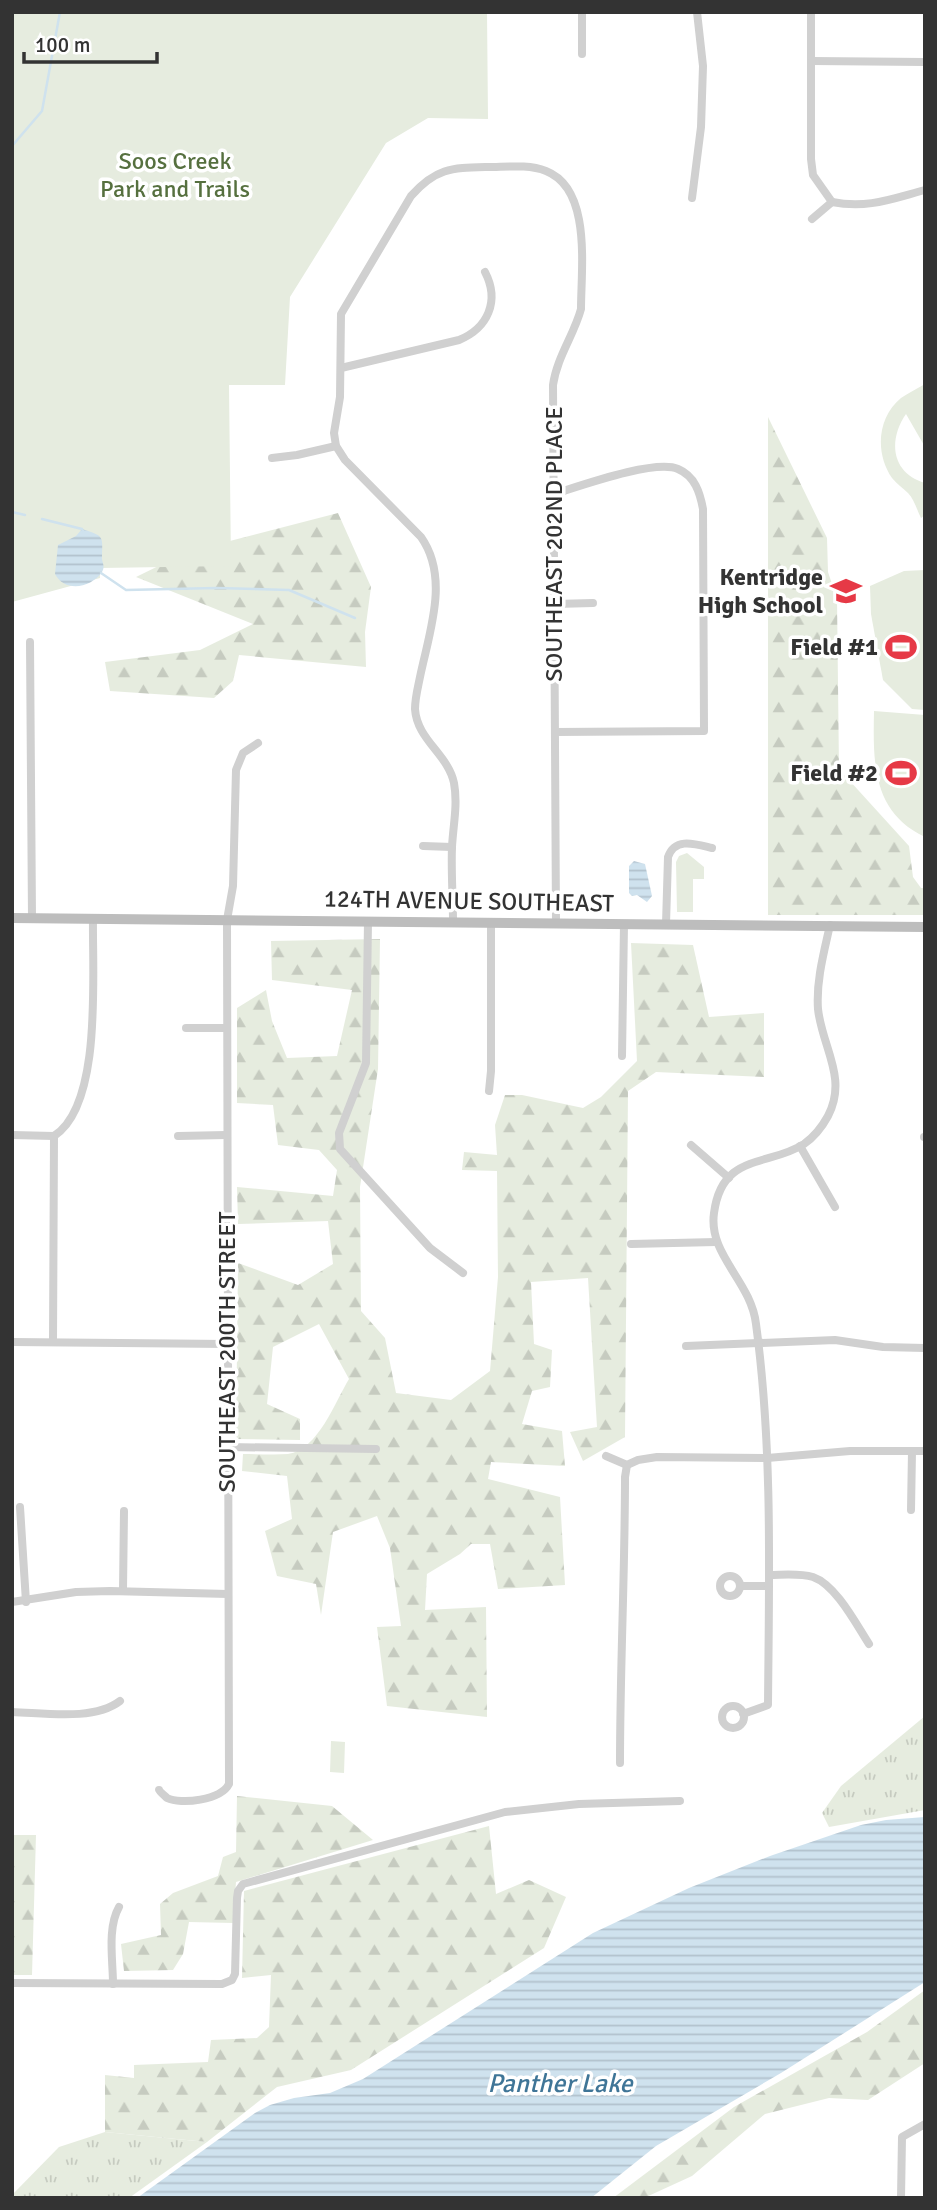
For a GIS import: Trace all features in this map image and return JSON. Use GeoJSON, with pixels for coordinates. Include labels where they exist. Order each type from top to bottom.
{"type":"FeatureCollection","features":[{"type":"Feature","properties":{"kind":"street"},"geometry":{"type":"LineString","coordinates":[[582,12],[582,54]]}},
{"type":"Feature","properties":{"kind":"street"},"geometry":{"type":"LineString","coordinates":[[692,198],[701,127],[703,66],[697,12]]}},
{"type":"Feature","properties":{"kind":"street"},"geometry":{"type":"LineString","coordinates":[[811,12],[813,175],[831,202],[850,205],[870,205],[925,190]]}},
{"type":"Feature","properties":{"kind":"street"},"geometry":{"type":"LineString","coordinates":[[812,61],[925,62]]}},
{"type":"Feature","properties":{"kind":"street","name":"SOUTHEAST 202ND PLACE"},"geometry":{"type":"LineString","coordinates":[[341,368],[341,314],[345,304],[411,196],[424,182],[436,173],[454,168],[521,167],[546,171],[558,178],[572,194],[580,218],[581,309],[555,373],[556,923]]}},
{"type":"Feature","properties":{"kind":"street"},"geometry":{"type":"LineString","coordinates":[[812,219],[831,202]]}},
{"type":"Feature","properties":{"kind":"street"},"geometry":{"type":"LineString","coordinates":[[453,922],[452,847],[456,819],[454,783],[444,761],[423,735],[415,709],[434,606],[434,566],[421,537],[345,460],[336,446],[334,433],[340,397],[341,368],[433,347],[471,335],[479,329],[489,310],[491,290],[485,272]]}},
{"type":"Feature","properties":{"kind":"street"},"geometry":{"type":"LineString","coordinates":[[272,458],[336,446]]}},
{"type":"Feature","properties":{"kind":"street"},"geometry":{"type":"LineString","coordinates":[[554,494],[660,466],[678,469],[694,481],[703,509],[704,731],[555,732]]}},
{"type":"Feature","properties":{"kind":"street"},"geometry":{"type":"LineString","coordinates":[[555,604],[593,603]]}},
{"type":"Feature","properties":{"kind":"street"},"geometry":{"type":"LineString","coordinates":[[30,642],[32,918]]}},
{"type":"Feature","properties":{"kind":"street","name":"SOUTHEAST 200TH STREET"},"geometry":{"type":"LineString","coordinates":[[159,1790],[175,1800],[206,1799],[219,1795],[229,1784],[227,920],[233,886],[236,770],[243,753],[258,743]]}},
{"type":"Feature","properties":{"kind":"street"},"geometry":{"type":"LineString","coordinates":[[666,924],[670,850],[676,845],[690,843],[712,848]]}},
{"type":"Feature","properties":{"kind":"street"},"geometry":{"type":"LineString","coordinates":[[423,846],[452,847]]}},
{"type":"Feature","properties":{"kind":"street","name":"124TH AVENUE SOUTHEAST"},"geometry":{"type":"LineString","coordinates":[[12,918],[925,927]]}},
{"type":"Feature","properties":{"kind":"street"},"geometry":{"type":"LineString","coordinates":[[12,1135],[54,1136],[75,1113],[87,1077],[91,1033],[93,918]]}},
{"type":"Feature","properties":{"kind":"street"},"geometry":{"type":"LineString","coordinates":[[368,921],[366,1063],[339,1133],[340,1149],[430,1248],[463,1273]]}},
{"type":"Feature","properties":{"kind":"street"},"geometry":{"type":"LineString","coordinates":[[489,1091],[491,922]]}},
{"type":"Feature","properties":{"kind":"street"},"geometry":{"type":"LineString","coordinates":[[622,1056],[624,924]]}},
{"type":"Feature","properties":{"kind":"street"},"geometry":{"type":"LineString","coordinates":[[743,1714],[768,1705],[766,1458],[754,1311],[748,1293],[716,1242],[713,1223],[715,1203],[729,1178],[743,1166],[800,1146],[815,1134],[834,1103],[834,1065],[818,1009],[818,987],[830,925]]}},
{"type":"Feature","properties":{"kind":"street"},"geometry":{"type":"LineString","coordinates":[[186,1028],[226,1028]]}},
{"type":"Feature","properties":{"kind":"street"},"geometry":{"type":"LineString","coordinates":[[178,1136],[226,1135]]}},
{"type":"Feature","properties":{"kind":"street"},"geometry":{"type":"LineString","coordinates":[[53,1342],[54,1136]]}},
{"type":"Feature","properties":{"kind":"street"},"geometry":{"type":"LineString","coordinates":[[691,1145],[729,1178]]}},
{"type":"Feature","properties":{"kind":"street"},"geometry":{"type":"LineString","coordinates":[[800,1146],[835,1207]]}},
{"type":"Feature","properties":{"kind":"street"},"geometry":{"type":"LineString","coordinates":[[631,1244],[716,1242]]}},
{"type":"Feature","properties":{"kind":"street"},"geometry":{"type":"LineString","coordinates":[[686,1346],[835,1340],[883,1347],[925,1348]]}},
{"type":"Feature","properties":{"kind":"street"},"geometry":{"type":"LineString","coordinates":[[12,1342],[227,1344]]}},
{"type":"Feature","properties":{"kind":"street"},"geometry":{"type":"LineString","coordinates":[[227,1447],[376,1449]]}},
{"type":"Feature","properties":{"kind":"street"},"geometry":{"type":"LineString","coordinates":[[606,1457],[627,1465],[657,1457],[766,1458],[850,1451],[925,1451]]}},
{"type":"Feature","properties":{"kind":"street"},"geometry":{"type":"LineString","coordinates":[[911,1510],[912,1451]]}},
{"type":"Feature","properties":{"kind":"street"},"geometry":{"type":"LineString","coordinates":[[620,1763],[627,1465]]}},
{"type":"Feature","properties":{"kind":"street"},"geometry":{"type":"LineString","coordinates":[[20,1507],[26,1602]]}},
{"type":"Feature","properties":{"kind":"street"},"geometry":{"type":"LineString","coordinates":[[123,1590],[124,1511]]}},
{"type":"Feature","properties":{"kind":"street"},"geometry":{"type":"LineString","coordinates":[[769,1575],[801,1575],[819,1580],[833,1592],[869,1644]]}},
{"type":"Feature","properties":{"kind":"street"},"geometry":{"type":"LineString","coordinates":[[740,1586],[769,1586]]}},
{"type":"Feature","properties":{"kind":"street"},"geometry":{"type":"LineString","coordinates":[[12,1602],[26,1602],[76,1592],[123,1590],[228,1594]]}},
{"type":"Feature","properties":{"kind":"street"},"geometry":{"type":"LineString","coordinates":[[12,1712],[94,1713],[112,1708],[121,1701]]}},
{"type":"Feature","properties":{"kind":"street"},"geometry":{"type":"LineString","coordinates":[[12,1983],[222,1984],[232,1980],[235,1974],[237,1898],[243,1884],[505,1812],[579,1804],[680,1801]]}},
{"type":"Feature","properties":{"kind":"street"},"geometry":{"type":"LineString","coordinates":[[113,1984],[113,1927],[119,1907]]}},
{"type":"Feature","properties":{"kind":"street"},"geometry":{"type":"LineString","coordinates":[[901,2198],[902,2137],[925,2124]]}},
{"type":"Feature","properties":{"kind":"green space","name":"Soos Creek Park and Trails"},"geometry":{"type":"Polygon","coordinates":[[[12,12],[487,12],[488,119],[428,118],[386,143],[290,297],[285,385],[229,385],[231,566],[100,568],[100,578],[12,602],[12,12]]]}},
{"type":"Feature","properties":{"kind":"green space"},"geometry":{"type":"Polygon","coordinates":[[[925,384],[925,447],[906,414],[900,424],[895,445],[899,464],[905,472],[925,483],[925,515],[921,518],[910,495],[892,478],[887,468],[881,436],[887,415],[893,406],[925,384]]]}},
{"type":"Feature","properties":{"kind":"green space"},"geometry":{"type":"Polygon","coordinates":[[[768,417],[827,538],[828,572],[837,599],[839,769],[909,846],[913,877],[921,888],[925,888],[925,915],[768,915],[768,417]]]}},
{"type":"Feature","properties":{"kind":"green space"},"geometry":{"type":"Polygon","coordinates":[[[338,513],[371,587],[365,632],[366,667],[239,655],[233,681],[214,698],[110,691],[105,662],[200,650],[253,624],[136,577],[187,552],[338,513]]]}},
{"type":"Feature","properties":{"kind":"green space","name":"Field #1"},"geometry":{"type":"Polygon","coordinates":[[[925,570],[925,710],[912,709],[883,680],[871,614],[870,586],[904,571],[925,570]]]}},
{"type":"Feature","properties":{"kind":"green space","name":"Field #2"},"geometry":{"type":"Polygon","coordinates":[[[874,711],[925,715],[925,837],[895,814],[885,800],[876,767],[874,711]]]}},
{"type":"Feature","properties":{"kind":"green space"},"geometry":{"type":"Polygon","coordinates":[[[687,853],[704,867],[704,879],[693,879],[693,912],[677,912],[676,862],[679,856],[687,853]]]}},
{"type":"Feature","properties":{"kind":"green space"},"geometry":{"type":"Polygon","coordinates":[[[380,939],[378,1069],[360,1187],[361,1311],[385,1338],[396,1393],[451,1400],[490,1371],[498,1277],[497,1171],[462,1170],[464,1152],[497,1155],[495,1125],[505,1095],[522,1095],[583,1108],[601,1097],[637,1061],[631,943],[693,945],[709,1017],[764,1013],[764,1077],[656,1072],[628,1091],[625,1437],[583,1461],[570,1432],[597,1427],[588,1278],[531,1282],[534,1344],[552,1350],[550,1387],[532,1391],[522,1424],[562,1431],[565,1466],[491,1462],[488,1479],[560,1497],[565,1585],[498,1589],[490,1544],[471,1544],[427,1574],[425,1610],[486,1607],[487,1717],[387,1706],[377,1627],[401,1626],[390,1548],[377,1516],[333,1532],[321,1615],[316,1584],[277,1576],[265,1531],[292,1519],[287,1476],[242,1471],[243,1454],[288,1454],[299,1451],[317,1435],[324,1424],[349,1379],[319,1324],[273,1347],[267,1404],[300,1419],[300,1440],[236,1439],[238,1263],[298,1285],[333,1264],[328,1221],[238,1224],[237,1187],[333,1196],[337,1170],[319,1150],[278,1145],[273,1105],[237,1103],[237,1008],[266,990],[272,1021],[287,1058],[337,1056],[352,990],[272,980],[271,941],[380,939]]]}},
{"type":"Feature","properties":{"kind":"green space"},"geometry":{"type":"Polygon","coordinates":[[[925,1716],[925,1810],[829,1827],[822,1813],[841,1786],[925,1716]]]}},
{"type":"Feature","properties":{"kind":"green space"},"geometry":{"type":"Polygon","coordinates":[[[331,1741],[345,1742],[344,1773],[330,1772],[331,1741]]]}},
{"type":"Feature","properties":{"kind":"green space"},"geometry":{"type":"Polygon","coordinates":[[[237,1796],[332,1806],[373,1840],[236,1882],[233,1923],[189,1922],[183,1954],[173,1970],[124,1971],[121,1944],[161,1935],[160,1904],[173,1893],[218,1876],[223,1857],[236,1852],[237,1796]]]}},
{"type":"Feature","properties":{"kind":"green space"},"geometry":{"type":"Polygon","coordinates":[[[489,1826],[496,1894],[529,1880],[566,1897],[544,1948],[351,2070],[277,2087],[207,2142],[105,2132],[105,2075],[134,2078],[134,2065],[208,2062],[211,2040],[257,2038],[269,2027],[271,1975],[242,1978],[244,1891],[489,1826]]]}},
{"type":"Feature","properties":{"kind":"green space"},"geometry":{"type":"Polygon","coordinates":[[[12,1835],[36,1835],[32,1975],[12,1975],[12,1835]]]}},
{"type":"Feature","properties":{"kind":"green space"},"geometry":{"type":"Polygon","coordinates":[[[925,1990],[925,2063],[868,2100],[829,2098],[765,2114],[692,2176],[644,2198],[613,2198],[734,2107],[867,2032],[925,1990]]]}},
{"type":"Feature","properties":{"kind":"green space"},"geometry":{"type":"Polygon","coordinates":[[[105,2132],[207,2142],[129,2198],[12,2198],[59,2147],[105,2132]]]}},
{"type":"Feature","properties":{"kind":"water"},"geometry":{"type":"Polygon","coordinates":[[[82,529],[94,533],[102,540],[104,568],[91,582],[71,586],[59,580],[55,574],[58,545],[76,536],[82,529]]]}},
{"type":"Feature","properties":{"kind":"water"},"geometry":{"type":"Polygon","coordinates":[[[634,861],[645,864],[652,896],[647,902],[629,893],[629,866],[634,861]]]}},
{"type":"Feature","properties":{"kind":"water","name":"Panther Lake"},"geometry":{"type":"Polygon","coordinates":[[[925,1817],[925,1982],[781,2073],[656,2146],[591,2198],[137,2198],[255,2113],[294,2098],[330,2093],[363,2079],[593,1933],[689,1888],[770,1856],[861,1825],[925,1817]]]}},
{"type":"Feature","properties":{"kind":"waterway"},"geometry":{"type":"LineString","coordinates":[[12,146],[42,111],[60,12]]}},
{"type":"Feature","properties":{"kind":"waterway"},"geometry":{"type":"LineString","coordinates":[[12,512],[25,515]]}},
{"type":"Feature","properties":{"kind":"waterway"},"geometry":{"type":"LineString","coordinates":[[42,519],[83,531]]}},
{"type":"Feature","properties":{"kind":"waterway"},"geometry":{"type":"LineString","coordinates":[[101,573],[126,590],[289,590],[355,618]]}},
{"type":"Feature","properties":{"kind":"place","name":"Kentridge High School"},"geometry":{"type":"Point","coordinates":[846,591]}},
{"type":"Feature","properties":{"kind":"place","name":"Field #1"},"geometry":{"type":"Point","coordinates":[901,647]}},
{"type":"Feature","properties":{"kind":"place","name":"Field #2"},"geometry":{"type":"Point","coordinates":[901,773]}}]}
